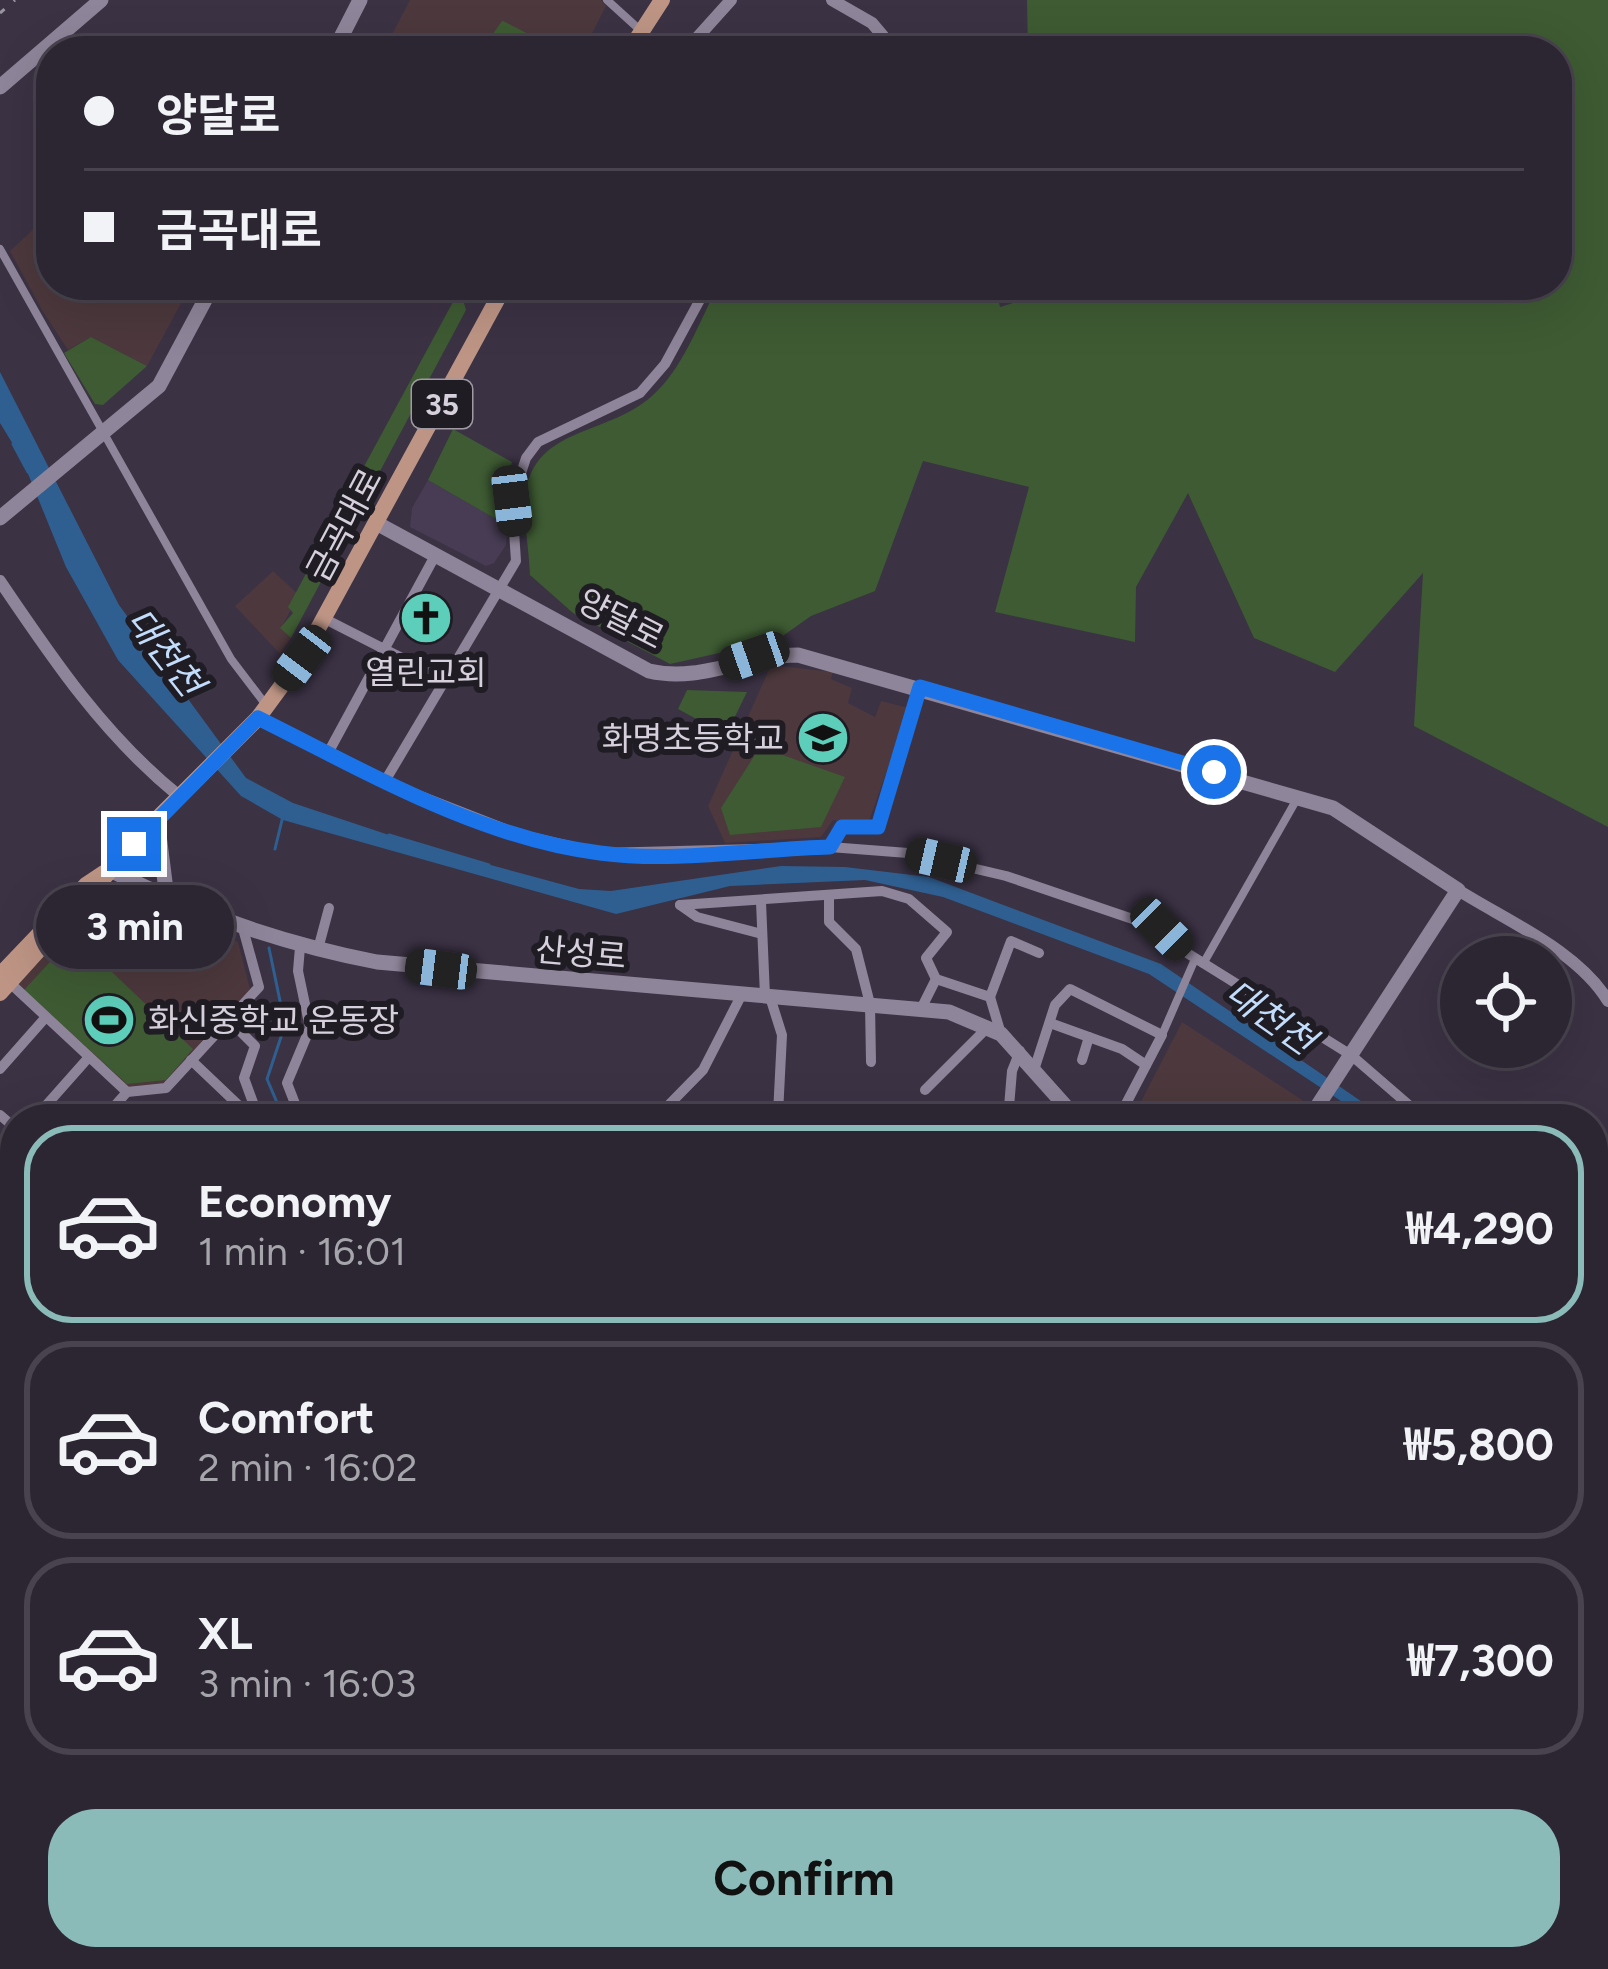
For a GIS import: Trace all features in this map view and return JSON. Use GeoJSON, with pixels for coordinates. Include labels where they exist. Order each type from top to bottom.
{"type":"FeatureCollection","features":[{"type":"Feature","properties":{"kind":"main road"},"geometry":{"type":"LineString","coordinates":[[59,36],[101,0]]}},
{"type":"Feature","properties":{"kind":"main road"},"geometry":{"type":"LineString","coordinates":[[342,36],[360,0]]}},
{"type":"Feature","properties":{"kind":"main road"},"geometry":{"type":"LineString","coordinates":[[646,36],[662,0]]}},
{"type":"Feature","properties":{"kind":"main road"},"geometry":{"type":"LineString","coordinates":[[0,87],[36,56]]}},
{"type":"Feature","properties":{"kind":"main road"},"geometry":{"type":"LineString","coordinates":[[0,518],[159,386],[204,300]]}},
{"type":"Feature","properties":{"kind":"main road","name":"금곡대로"},"geometry":{"type":"LineString","coordinates":[[260,714],[327,620],[497,300]]}},
{"type":"Feature","properties":{"kind":"main road","name":"양달로"},"geometry":{"type":"LineString","coordinates":[[378,524],[649,671],[690,676],[754,656],[798,655],[920,687],[1333,808],[1458,890]]}},
{"type":"Feature","properties":{"kind":"main road","name":"35"},"geometry":{"type":"LineString","coordinates":[[3,983],[81,908],[157,819],[260,714]]}},
{"type":"Feature","properties":{"kind":"main road"},"geometry":{"type":"LineString","coordinates":[[81,908],[167,898],[157,819]]}},
{"type":"Feature","properties":{"kind":"main road","name":"35"},"geometry":{"type":"LineString","coordinates":[[3,983],[86,885],[110,870]]}},
{"type":"Feature","properties":{"kind":"main road","name":"산성로"},"geometry":{"type":"LineString","coordinates":[[110,870],[167,898],[242,925],[309,948],[377,962],[494,976],[921,1009],[994,1030],[1036,1067],[1065,1104]]}},
{"type":"Feature","properties":{"kind":"main road"},"geometry":{"type":"LineString","coordinates":[[1319,1104],[1458,890]]}},
{"type":"Feature","properties":{"kind":"street"},"geometry":{"type":"LineString","coordinates":[[607,0],[635,36]]}},
{"type":"Feature","properties":{"kind":"street"},"geometry":{"type":"LineString","coordinates":[[699,36],[731,0]]}},
{"type":"Feature","properties":{"kind":"street"},"geometry":{"type":"LineString","coordinates":[[832,0],[872,23],[883,36]]}},
{"type":"Feature","properties":{"kind":"street"},"geometry":{"type":"LineString","coordinates":[[0,249],[260,714],[385,781],[518,834],[601,853],[873,849],[1028,883],[1162,929],[1197,963],[1348,1059],[1406,1104]]}},
{"type":"Feature","properties":{"kind":"street"},"geometry":{"type":"LineString","coordinates":[[385,781],[516,560],[512,501],[526,458],[538,442],[640,393],[665,364],[700,300]]}},
{"type":"Feature","properties":{"kind":"street"},"geometry":{"type":"LineString","coordinates":[[328,753],[436,554]]}},
{"type":"Feature","properties":{"kind":"street"},"geometry":{"type":"LineString","coordinates":[[0,581],[82,701],[135,760],[179,796]]}},
{"type":"Feature","properties":{"kind":"street"},"geometry":{"type":"LineString","coordinates":[[327,620],[445,680]]}},
{"type":"Feature","properties":{"kind":"street"},"geometry":{"type":"LineString","coordinates":[[873,849],[920,687]]}},
{"type":"Feature","properties":{"kind":"street"},"geometry":{"type":"LineString","coordinates":[[1126,1104],[1172,1019],[1174,1003],[1298,796]]}},
{"type":"Feature","properties":{"kind":"street"},"geometry":{"type":"LineString","coordinates":[[830,847],[842,827],[878,827]]}},
{"type":"Feature","properties":{"kind":"street","name":"양달로"},"geometry":{"type":"LineString","coordinates":[[1458,890],[1554,950],[1595,981],[1608,1001]]}},
{"type":"Feature","properties":{"kind":"street"},"geometry":{"type":"LineString","coordinates":[[762,934],[698,917],[680,904],[882,891],[909,898],[947,932],[926,958],[936,979],[991,997]]}},
{"type":"Feature","properties":{"kind":"street"},"geometry":{"type":"LineString","coordinates":[[829,896],[829,922],[856,949],[870,1004],[871,1062]]}},
{"type":"Feature","properties":{"kind":"street"},"geometry":{"type":"LineString","coordinates":[[760,902],[768,996],[782,1035],[779,1104]]}},
{"type":"Feature","properties":{"kind":"street"},"geometry":{"type":"LineString","coordinates":[[295,1104],[286,1083],[310,1028],[298,970],[329,908]]}},
{"type":"Feature","properties":{"kind":"street"},"geometry":{"type":"LineString","coordinates":[[116,1104],[127,1092],[166,1088],[259,987],[242,925]]}},
{"type":"Feature","properties":{"kind":"street"},"geometry":{"type":"LineString","coordinates":[[925,1090],[994,1030],[991,997],[1011,941],[1039,953]]}},
{"type":"Feature","properties":{"kind":"street"},"geometry":{"type":"LineString","coordinates":[[921,1009],[936,979]]}},
{"type":"Feature","properties":{"kind":"street"},"geometry":{"type":"LineString","coordinates":[[3,983],[127,1092]]}},
{"type":"Feature","properties":{"kind":"street"},"geometry":{"type":"LineString","coordinates":[[1036,1067],[1055,1005],[1070,989],[1162,1035]]}},
{"type":"Feature","properties":{"kind":"street"},"geometry":{"type":"LineString","coordinates":[[670,1104],[704,1070],[742,994]]}},
{"type":"Feature","properties":{"kind":"street"},"geometry":{"type":"LineString","coordinates":[[0,1069],[46,1017]]}},
{"type":"Feature","properties":{"kind":"street"},"geometry":{"type":"LineString","coordinates":[[229,1020],[255,1046],[244,1078],[252,1104]]}},
{"type":"Feature","properties":{"kind":"street"},"geometry":{"type":"LineString","coordinates":[[1050,1023],[1146,1065]]}},
{"type":"Feature","properties":{"kind":"street"},"geometry":{"type":"LineString","coordinates":[[1082,1060],[1089,1037]]}},
{"type":"Feature","properties":{"kind":"street"},"geometry":{"type":"LineString","coordinates":[[1009,1104],[1012,1071],[1020,1051]]}},
{"type":"Feature","properties":{"kind":"street"},"geometry":{"type":"LineString","coordinates":[[48,1104],[89,1058]]}},
{"type":"Feature","properties":{"kind":"street"},"geometry":{"type":"LineString","coordinates":[[191,1060],[239,1104]]}},
{"type":"Feature","properties":{"kind":"shaded area"},"geometry":{"type":"Polygon","coordinates":[[[410,0],[601,0],[606,6],[591,36],[391,36],[410,0]]]}},
{"type":"Feature","properties":{"kind":"shaded area"},"geometry":{"type":"Polygon","coordinates":[[[36,227],[36,299],[10,251],[36,227]]]}},
{"type":"Feature","properties":{"kind":"shaded area"},"geometry":{"type":"Polygon","coordinates":[[[37,300],[183,300],[147,366],[91,337],[68,350],[37,300]]]}},
{"type":"Feature","properties":{"kind":"shaded area"},"geometry":{"type":"Polygon","coordinates":[[[428,480],[508,526],[506,545],[494,563],[486,566],[410,527],[412,508],[428,480]]]}},
{"type":"Feature","properties":{"kind":"shaded area"},"geometry":{"type":"Polygon","coordinates":[[[273,571],[299,595],[281,628],[291,638],[280,654],[235,606],[273,571]]]}},
{"type":"Feature","properties":{"kind":"shaded area","name":"화명초등학교"},"geometry":{"type":"Polygon","coordinates":[[[771,665],[833,672],[831,679],[852,688],[848,703],[875,717],[881,701],[909,708],[868,824],[833,820],[821,837],[725,843],[708,806],[771,665]]]}},
{"type":"Feature","properties":{"kind":"shaded area"},"geometry":{"type":"Polygon","coordinates":[[[168,904],[238,942],[250,989],[165,1084],[129,1089],[16,982],[81,916],[168,904]]]}},
{"type":"Feature","properties":{"kind":"shaded area"},"geometry":{"type":"Polygon","coordinates":[[[1182,1022],[1308,1104],[1140,1104],[1182,1022]]]}},
{"type":"Feature","properties":{"kind":"green space"},"geometry":{"type":"Polygon","coordinates":[[[1027,0],[1608,0],[1608,827],[1414,726],[1423,573],[1335,672],[1254,638],[1188,493],[1136,587],[1135,642],[995,612],[1029,487],[923,461],[875,591],[811,616],[777,640],[670,664],[573,613],[530,575],[525,500],[540,458],[555,445],[652,396],[681,359],[710,300],[998,300],[1000,307],[1023,300],[1572,300],[1572,36],[1028,36],[1027,0]]]}},
{"type":"Feature","properties":{"kind":"green space"},"geometry":{"type":"Polygon","coordinates":[[[503,21],[532,36],[492,36],[503,21]]]}},
{"type":"Feature","properties":{"kind":"green space"},"geometry":{"type":"Polygon","coordinates":[[[454,300],[463,300],[466,310],[291,638],[280,628],[293,613],[288,607],[454,300]]]}},
{"type":"Feature","properties":{"kind":"green space"},"geometry":{"type":"Polygon","coordinates":[[[91,337],[147,366],[103,405],[95,404],[64,353],[91,337]]]}},
{"type":"Feature","properties":{"kind":"green space"},"geometry":{"type":"Polygon","coordinates":[[[453,429],[512,462],[503,490],[508,526],[428,480],[453,429]]]}},
{"type":"Feature","properties":{"kind":"green space"},"geometry":{"type":"Polygon","coordinates":[[[687,690],[747,692],[726,735],[678,709],[687,690]]]}},
{"type":"Feature","properties":{"kind":"green space"},"geometry":{"type":"Polygon","coordinates":[[[760,747],[845,777],[821,827],[730,835],[721,808],[760,747]]]}},
{"type":"Feature","properties":{"kind":"green space","name":"화신중학교 운동장"},"geometry":{"type":"Polygon","coordinates":[[[74,936],[193,1049],[166,1080],[127,1084],[24,990],[74,936]]]}},
{"type":"Feature","properties":{"kind":"water","name":"대천천"},"geometry":{"type":"Polygon","coordinates":[[[0,372],[119,605],[246,778],[293,803],[425,847],[579,889],[611,891],[781,866],[845,867],[929,877],[1161,964],[1365,1104],[1345,1104],[1149,974],[943,897],[865,880],[730,886],[616,914],[283,820],[241,796],[118,660],[66,567],[22,459],[0,423],[0,372]]]}},
{"type":"Feature","properties":{"kind":"waterway","name":"대천천"},"geometry":{"type":"LineString","coordinates":[[13,444],[28,472]]}},
{"type":"Feature","properties":{"kind":"waterway"},"geometry":{"type":"LineString","coordinates":[[275,849],[283,816]]}},
{"type":"Feature","properties":{"kind":"waterway","name":"대천천"},"geometry":{"type":"LineString","coordinates":[[389,835],[489,865]]}},
{"type":"Feature","properties":{"kind":"waterway"},"geometry":{"type":"LineString","coordinates":[[269,948],[285,1025],[267,1079],[278,1104]]}},
{"type":"Feature","properties":{"kind":"railway"},"geometry":{"type":"LineString","coordinates":[[0,13],[15,0]]}},
{"type":"Feature","properties":{"kind":"place","name":"열린교회"},"geometry":{"type":"Point","coordinates":[426,618]}},
{"type":"Feature","properties":{"kind":"place","name":"화명초등학교"},"geometry":{"type":"Point","coordinates":[823,738]}},
{"type":"Feature","properties":{"kind":"place","name":"화신중학교 운동장"},"geometry":{"type":"Point","coordinates":[109,1020]}},
{"type":"Feature","properties":{"kind":"route"},"geometry":{"type":"LineString","coordinates":[[134,844],[258,718],[439,804],[518,834],[601,853],[830,847],[842,827],[878,827],[920,687],[1214,772]]}}]}
